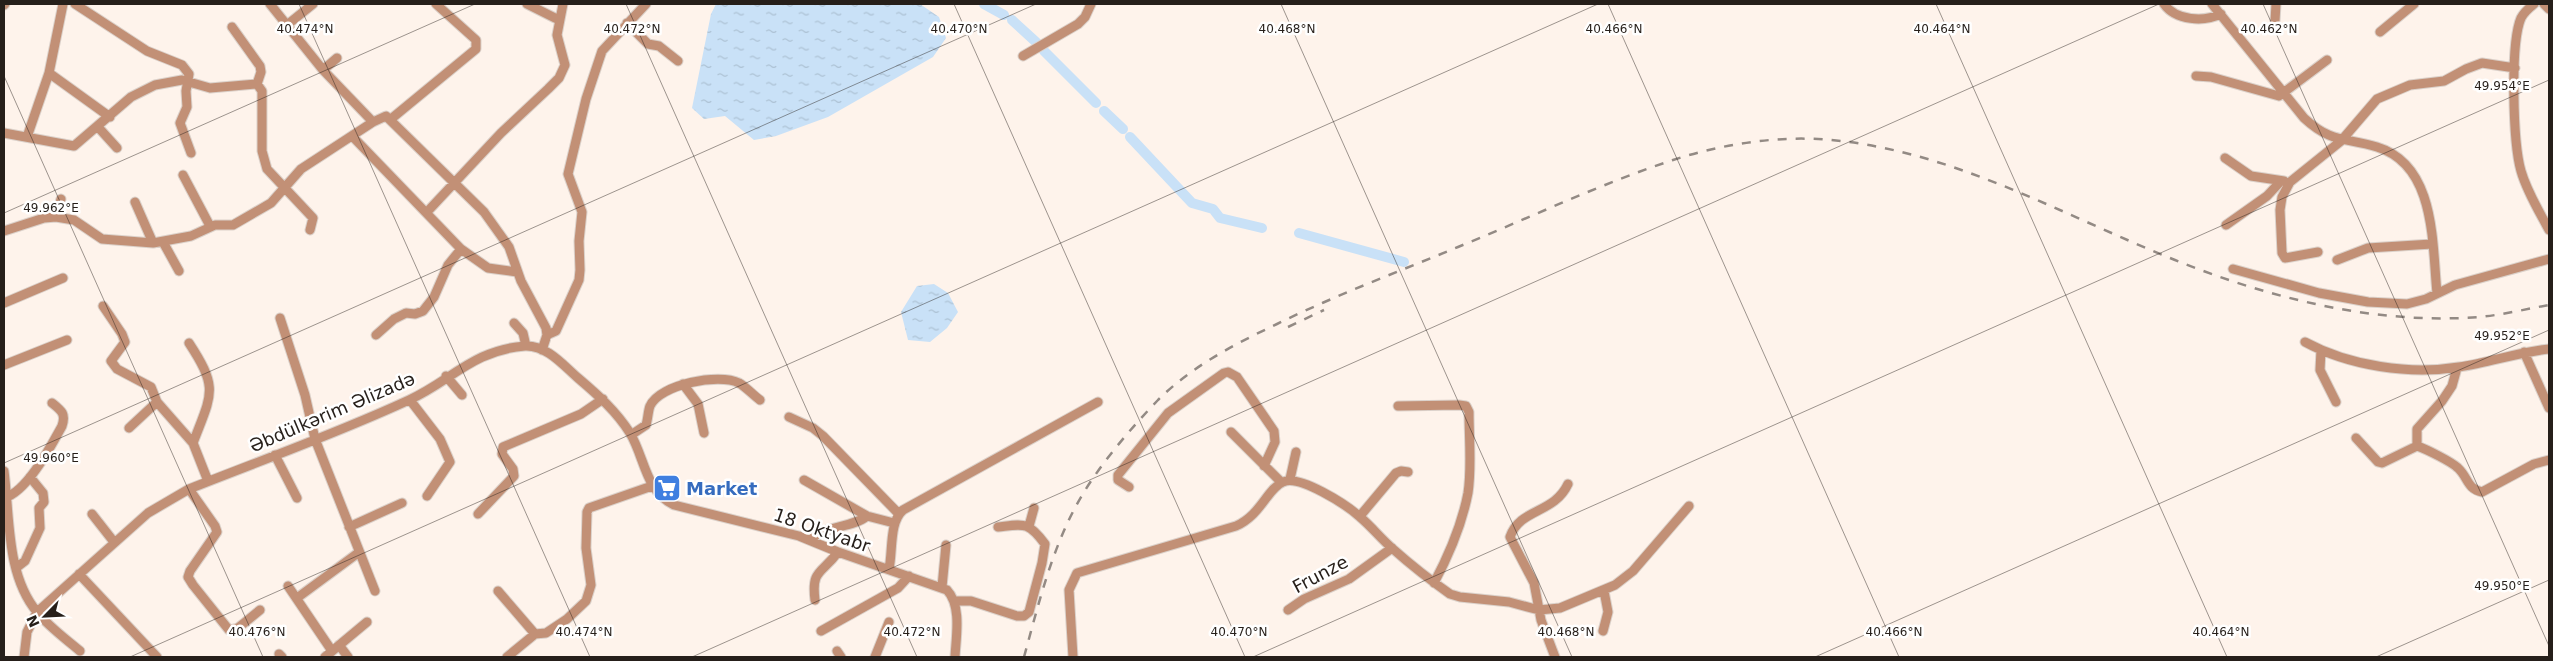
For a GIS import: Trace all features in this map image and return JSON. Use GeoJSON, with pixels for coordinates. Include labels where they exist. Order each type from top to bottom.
{"type":"FeatureCollection","features":[{"type":"Feature","properties":{"kind":"street"},"geometry":{"type":"LineString","coordinates":[[28,137],[49,73],[63,4]]}},
{"type":"Feature","properties":{"kind":"street"},"geometry":{"type":"LineString","coordinates":[[75,4],[147,50],[182,66],[189,74],[186,91],[187,107],[180,123],[191,153]]}},
{"type":"Feature","properties":{"kind":"street"},"geometry":{"type":"LineString","coordinates":[[270,4],[323,70],[373,122]]}},
{"type":"Feature","properties":{"kind":"street"},"geometry":{"type":"LineString","coordinates":[[391,119],[476,48],[476,40],[436,4]]}},
{"type":"Feature","properties":{"kind":"street"},"geometry":{"type":"LineString","coordinates":[[527,4],[559,20]]}},
{"type":"Feature","properties":{"kind":"street"},"geometry":{"type":"LineString","coordinates":[[427,212],[501,133],[548,89],[564,70],[565,60],[557,35],[563,4]]}},
{"type":"Feature","properties":{"kind":"street"},"geometry":{"type":"LineString","coordinates":[[547,335],[556,331],[579,280],[579,232],[582,212],[568,174],[598,59],[607,44],[646,4]]}},
{"type":"Feature","properties":{"kind":"street"},"geometry":{"type":"LineString","coordinates":[[1023,56],[1078,24],[1085,18],[1091,4]]}},
{"type":"Feature","properties":{"kind":"street"},"geometry":{"type":"LineString","coordinates":[[2164,4],[2167,8],[2189,19],[2209,20],[2221,14]]}},
{"type":"Feature","properties":{"kind":"street"},"geometry":{"type":"LineString","coordinates":[[2212,4],[2304,118],[2318,131],[2341,141],[2377,147],[2390,152],[2400,158],[2410,170],[2427,205],[2437,292]]}},
{"type":"Feature","properties":{"kind":"street"},"geometry":{"type":"LineString","coordinates":[[2275,21],[2276,4]]}},
{"type":"Feature","properties":{"kind":"street"},"geometry":{"type":"LineString","coordinates":[[2380,32],[2414,4]]}},
{"type":"Feature","properties":{"kind":"street"},"geometry":{"type":"LineString","coordinates":[[2534,4],[2524,14],[2519,25],[2514,107],[2519,163],[2528,192],[2549,230]]}},
{"type":"Feature","properties":{"kind":"street"},"geometry":{"type":"LineString","coordinates":[[2544,4],[2549,9]]}},
{"type":"Feature","properties":{"kind":"street"},"geometry":{"type":"LineString","coordinates":[[287,26],[309,5]]}},
{"type":"Feature","properties":{"kind":"street"},"geometry":{"type":"LineString","coordinates":[[627,23],[648,44],[659,46],[678,61]]}},
{"type":"Feature","properties":{"kind":"street"},"geometry":{"type":"LineString","coordinates":[[232,27],[260,66],[261,72],[257,84]]}},
{"type":"Feature","properties":{"kind":"street"},"geometry":{"type":"LineString","coordinates":[[323,70],[337,58]]}},
{"type":"Feature","properties":{"kind":"street"},"geometry":{"type":"LineString","coordinates":[[2196,76],[2224,80],[2279,96],[2327,60]]}},
{"type":"Feature","properties":{"kind":"street"},"geometry":{"type":"LineString","coordinates":[[2226,226],[2341,141],[2377,99],[2410,86],[2444,81],[2482,63],[2515,68]]}},
{"type":"Feature","properties":{"kind":"street"},"geometry":{"type":"LineString","coordinates":[[49,73],[110,116]]}},
{"type":"Feature","properties":{"kind":"street"},"geometry":{"type":"LineString","coordinates":[[4,133],[74,146],[131,97],[166,81],[189,82],[210,88],[257,84]]}},
{"type":"Feature","properties":{"kind":"street"},"geometry":{"type":"LineString","coordinates":[[257,84],[262,91],[264,161],[272,176],[285,187],[313,218],[310,230]]}},
{"type":"Feature","properties":{"kind":"street"},"geometry":{"type":"LineString","coordinates":[[4,231],[44,218],[56,217],[74,220],[102,239],[153,243],[190,236],[210,226],[239,223],[271,203],[301,169],[353,137],[373,122],[386,116],[455,183],[497,228],[513,255],[517,272],[543,320],[547,335],[542,350]]}},
{"type":"Feature","properties":{"kind":"street"},"geometry":{"type":"LineString","coordinates":[[98,127],[117,148]]}},
{"type":"Feature","properties":{"kind":"street"},"geometry":{"type":"LineString","coordinates":[[353,137],[461,249],[488,268],[517,272]]}},
{"type":"Feature","properties":{"kind":"street"},"geometry":{"type":"LineString","coordinates":[[2225,158],[2251,176],[2285,181]]}},
{"type":"Feature","properties":{"kind":"street"},"geometry":{"type":"LineString","coordinates":[[183,175],[210,226]]}},
{"type":"Feature","properties":{"kind":"street"},"geometry":{"type":"LineString","coordinates":[[2285,181],[2280,210],[2282,253],[2285,258],[2291,258],[2318,252]]}},
{"type":"Feature","properties":{"kind":"street"},"geometry":{"type":"LineString","coordinates":[[56,217],[61,199]]}},
{"type":"Feature","properties":{"kind":"street"},"geometry":{"type":"LineString","coordinates":[[135,202],[153,243]]}},
{"type":"Feature","properties":{"kind":"street"},"geometry":{"type":"LineString","coordinates":[[163,242],[178,271]]}},
{"type":"Feature","properties":{"kind":"street"},"geometry":{"type":"LineString","coordinates":[[2337,260],[2368,248],[2432,244]]}},
{"type":"Feature","properties":{"kind":"street"},"geometry":{"type":"LineString","coordinates":[[376,335],[394,318],[406,313],[415,314],[423,311],[434,297],[448,265],[461,249]]}},
{"type":"Feature","properties":{"kind":"street"},"geometry":{"type":"LineString","coordinates":[[2233,269],[2319,292],[2382,304],[2407,304],[2426,299],[2437,292],[2455,285],[2549,259]]}},
{"type":"Feature","properties":{"kind":"street"},"geometry":{"type":"LineString","coordinates":[[4,303],[63,278]]}},
{"type":"Feature","properties":{"kind":"street"},"geometry":{"type":"LineString","coordinates":[[103,306],[122,334],[125,342],[111,361],[117,369],[150,387],[157,402],[193,443],[208,481]]}},
{"type":"Feature","properties":{"kind":"street"},"geometry":{"type":"LineString","coordinates":[[280,318],[305,395],[315,439],[358,553],[375,591]]}},
{"type":"Feature","properties":{"kind":"street"},"geometry":{"type":"LineString","coordinates":[[514,323],[523,333],[526,346]]}},
{"type":"Feature","properties":{"kind":"street"},"geometry":{"type":"LineString","coordinates":[[4,365],[67,340]]}},
{"type":"Feature","properties":{"kind":"street"},"geometry":{"type":"LineString","coordinates":[[2306,342],[2321,350],[2374,366],[2457,368],[2524,352],[2549,349]]}},
{"type":"Feature","properties":{"kind":"street"},"geometry":{"type":"LineString","coordinates":[[189,343],[206,370],[211,382],[204,416],[193,443]]}},
{"type":"Feature","properties":{"kind":"street","name":"Əbdülkərim Əlizadə"},"geometry":{"type":"LineString","coordinates":[[24,657],[27,632],[36,612],[156,507],[188,489],[410,400],[446,376],[476,360],[509,349],[526,346],[542,350]]}},
{"type":"Feature","properties":{"kind":"street","name":"18 Oktyabr"},"geometry":{"type":"LineString","coordinates":[[542,350],[556,359],[603,400],[631,434],[652,486],[665,500],[674,505],[811,540],[838,552],[942,587]]}},
{"type":"Feature","properties":{"kind":"street"},"geometry":{"type":"LineString","coordinates":[[2321,350],[2320,370],[2336,402]]}},
{"type":"Feature","properties":{"kind":"street"},"geometry":{"type":"LineString","coordinates":[[2524,352],[2549,408]]}},
{"type":"Feature","properties":{"kind":"street"},"geometry":{"type":"LineString","coordinates":[[2417,446],[2417,429],[2442,401],[2452,386],[2457,368]]}},
{"type":"Feature","properties":{"kind":"street"},"geometry":{"type":"LineString","coordinates":[[1129,487],[1118,480],[1118,476],[1168,413],[1228,372],[1236,377],[1274,431],[1274,448],[1264,466]]}},
{"type":"Feature","properties":{"kind":"street"},"geometry":{"type":"LineString","coordinates":[[446,376],[462,395]]}},
{"type":"Feature","properties":{"kind":"street"},"geometry":{"type":"LineString","coordinates":[[631,434],[646,425],[652,402],[683,384],[705,379],[731,380],[739,383],[760,400]]}},
{"type":"Feature","properties":{"kind":"street"},"geometry":{"type":"LineString","coordinates":[[683,384],[698,404],[704,433]]}},
{"type":"Feature","properties":{"kind":"street"},"geometry":{"type":"LineString","coordinates":[[410,400],[440,439],[450,462],[450,466],[427,496]]}},
{"type":"Feature","properties":{"kind":"street"},"geometry":{"type":"LineString","coordinates":[[478,514],[514,476],[513,469],[502,454],[504,447],[581,414],[603,400]]}},
{"type":"Feature","properties":{"kind":"street"},"geometry":{"type":"LineString","coordinates":[[129,428],[157,402]]}},
{"type":"Feature","properties":{"kind":"street"},"geometry":{"type":"LineString","coordinates":[[889,569],[893,554],[894,523],[898,513],[1098,402]]}},
{"type":"Feature","properties":{"kind":"street"},"geometry":{"type":"LineString","coordinates":[[6,497],[30,477],[62,426],[65,417],[63,412],[52,403]]}},
{"type":"Feature","properties":{"kind":"street"},"geometry":{"type":"LineString","coordinates":[[1398,406],[1459,405],[1466,406],[1469,412],[1470,472],[1468,493],[1452,547],[1434,583]]}},
{"type":"Feature","properties":{"kind":"street"},"geometry":{"type":"LineString","coordinates":[[789,418],[812,428],[823,436],[898,513]]}},
{"type":"Feature","properties":{"kind":"street"},"geometry":{"type":"LineString","coordinates":[[1231,432],[1264,466],[1286,481],[1303,481],[1360,516],[1392,548],[1450,594],[1460,597],[1509,602],[1539,610],[1555,609],[1604,591],[1633,571],[1689,506]]}},
{"type":"Feature","properties":{"kind":"street"},"geometry":{"type":"LineString","coordinates":[[2356,438],[2378,462],[2382,463],[2417,446]]}},
{"type":"Feature","properties":{"kind":"street"},"geometry":{"type":"LineString","coordinates":[[2417,446],[2458,468],[2470,486],[2482,492],[2534,464],[2549,460]]}},
{"type":"Feature","properties":{"kind":"street"},"geometry":{"type":"LineString","coordinates":[[1072,657],[1069,590],[1076,573],[1236,526],[1260,509],[1286,481],[1296,452]]}},
{"type":"Feature","properties":{"kind":"street"},"geometry":{"type":"LineString","coordinates":[[275,455],[297,498]]}},
{"type":"Feature","properties":{"kind":"street"},"geometry":{"type":"LineString","coordinates":[[4,471],[16,568],[36,612],[80,651]]}},
{"type":"Feature","properties":{"kind":"street"},"geometry":{"type":"LineString","coordinates":[[1360,516],[1396,473],[1408,472]]}},
{"type":"Feature","properties":{"kind":"street"},"geometry":{"type":"LineString","coordinates":[[16,568],[25,561],[40,528],[39,508],[44,502],[44,493],[30,477]]}},
{"type":"Feature","properties":{"kind":"street"},"geometry":{"type":"LineString","coordinates":[[804,480],[867,516],[894,523]]}},
{"type":"Feature","properties":{"kind":"street"},"geometry":{"type":"LineString","coordinates":[[1555,657],[1539,610],[1534,584],[1510,537],[1516,525],[1557,501],[1568,484]]}},
{"type":"Feature","properties":{"kind":"street"},"geometry":{"type":"LineString","coordinates":[[507,657],[536,634],[546,633],[577,612],[590,591],[586,548],[586,512],[589,508],[652,486]]}},
{"type":"Feature","properties":{"kind":"street"},"geometry":{"type":"LineString","coordinates":[[188,489],[215,526],[217,532],[190,571],[188,577],[192,584],[228,630],[238,628],[260,610]]}},
{"type":"Feature","properties":{"kind":"street"},"geometry":{"type":"LineString","coordinates":[[349,526],[402,503]]}},
{"type":"Feature","properties":{"kind":"street"},"geometry":{"type":"LineString","coordinates":[[1029,526],[1034,508]]}},
{"type":"Feature","properties":{"kind":"street"},"geometry":{"type":"LineString","coordinates":[[92,514],[114,542]]}},
{"type":"Feature","properties":{"kind":"street"},"geometry":{"type":"LineString","coordinates":[[811,540],[818,534],[867,516]]}},
{"type":"Feature","properties":{"kind":"street"},"geometry":{"type":"LineString","coordinates":[[954,601],[971,601],[1017,616],[1027,614],[1045,544],[1029,526],[1024,524],[998,526]]}},
{"type":"Feature","properties":{"kind":"street"},"geometry":{"type":"LineString","coordinates":[[946,545],[942,587],[951,594],[954,601],[955,657]]}},
{"type":"Feature","properties":{"kind":"street","name":"Frunze"},"geometry":{"type":"LineString","coordinates":[[1288,610],[1304,599],[1349,579],[1392,548]]}},
{"type":"Feature","properties":{"kind":"street"},"geometry":{"type":"LineString","coordinates":[[815,600],[813,583],[817,574],[838,552]]}},
{"type":"Feature","properties":{"kind":"street"},"geometry":{"type":"LineString","coordinates":[[297,598],[358,553]]}},
{"type":"Feature","properties":{"kind":"street"},"geometry":{"type":"LineString","coordinates":[[79,574],[157,657]]}},
{"type":"Feature","properties":{"kind":"street"},"geometry":{"type":"LineString","coordinates":[[821,631],[898,588],[909,576]]}},
{"type":"Feature","properties":{"kind":"street"},"geometry":{"type":"LineString","coordinates":[[288,586],[336,648],[348,657]]}},
{"type":"Feature","properties":{"kind":"street"},"geometry":{"type":"LineString","coordinates":[[498,591],[536,634]]}},
{"type":"Feature","properties":{"kind":"street"},"geometry":{"type":"LineString","coordinates":[[1603,631],[1608,612],[1604,591]]}},
{"type":"Feature","properties":{"kind":"street"},"geometry":{"type":"LineString","coordinates":[[325,657],[367,622]]}},
{"type":"Feature","properties":{"kind":"street"},"geometry":{"type":"LineString","coordinates":[[875,657],[889,622]]}},
{"type":"Feature","properties":{"kind":"water"},"geometry":{"type":"Polygon","coordinates":[[[716,4],[920,4],[939,17],[946,38],[933,57],[828,117],[776,136],[754,140],[725,116],[704,119],[692,108],[711,14],[716,4]]]}},
{"type":"Feature","properties":{"kind":"water"},"geometry":{"type":"Polygon","coordinates":[[[934,284],[948,293],[958,312],[947,328],[930,342],[908,340],[901,312],[917,286],[934,284]]]}},
{"type":"Feature","properties":{"kind":"waterway"},"geometry":{"type":"LineString","coordinates":[[984,4],[1004,15]]}},
{"type":"Feature","properties":{"kind":"waterway"},"geometry":{"type":"LineString","coordinates":[[1012,20],[1036,42]]}},
{"type":"Feature","properties":{"kind":"waterway"},"geometry":{"type":"LineString","coordinates":[[1044,51],[1096,103]]}},
{"type":"Feature","properties":{"kind":"waterway"},"geometry":{"type":"LineString","coordinates":[[1104,111],[1123,129]]}},
{"type":"Feature","properties":{"kind":"waterway"},"geometry":{"type":"LineString","coordinates":[[1130,137],[1192,203],[1213,209],[1220,218],[1262,228]]}},
{"type":"Feature","properties":{"kind":"waterway"},"geometry":{"type":"LineString","coordinates":[[1299,233],[1404,262]]}},
{"type":"Feature","properties":{"kind":"railway"},"geometry":{"type":"LineString","coordinates":[[1024,657],[1052,561],[1067,524],[1084,492],[1103,464],[1136,424],[1158,400],[1185,377],[1230,348],[1322,303],[1646,169],[1711,149],[1751,142],[1811,139],[1876,146],[1921,157],[2007,187],[2211,274],[2285,297],[2324,306],[2401,317],[2440,318],[2488,316],[2549,305]]}},
{"type":"Feature","properties":{"kind":"railway"},"geometry":{"type":"LineString","coordinates":[[1288,327],[1324,310]]}},
{"type":"Feature","properties":{"kind":"place","name":"Market"},"geometry":{"type":"Point","coordinates":[667,488]}}]}
